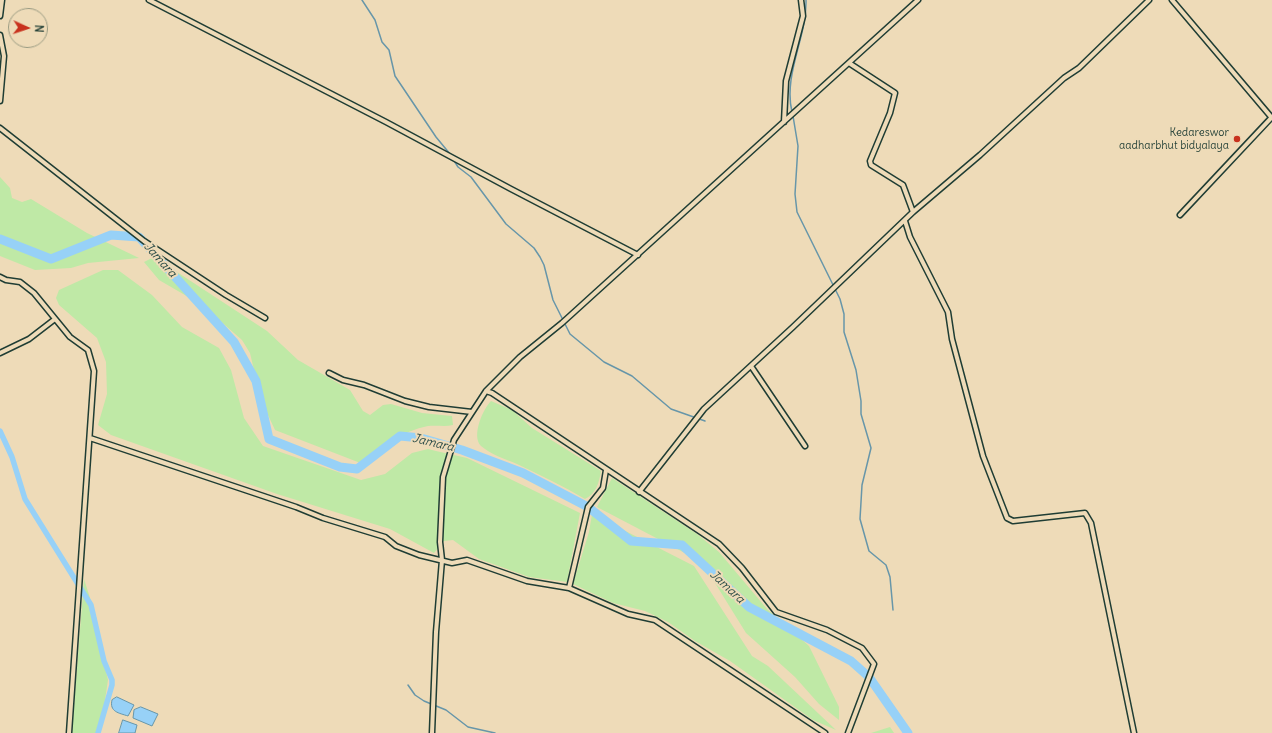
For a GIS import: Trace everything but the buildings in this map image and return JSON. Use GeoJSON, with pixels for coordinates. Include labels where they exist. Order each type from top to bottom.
{"type":"FeatureCollection","features":[{"type":"Feature","properties":{"kind":"street"},"geometry":{"type":"LineString","coordinates":[[0,16],[2,0]]}},
{"type":"Feature","properties":{"kind":"street"},"geometry":{"type":"LineString","coordinates":[[149,0],[386,122],[638,255]]}},
{"type":"Feature","properties":{"kind":"street"},"geometry":{"type":"LineString","coordinates":[[784,122],[786,81],[803,16],[800,0]]}},
{"type":"Feature","properties":{"kind":"street"},"geometry":{"type":"LineString","coordinates":[[432,733],[436,632],[442,560],[440,542],[443,477],[454,440],[472,412],[486,391],[520,357],[562,323],[638,255],[918,0]]}},
{"type":"Feature","properties":{"kind":"street"},"geometry":{"type":"LineString","coordinates":[[639,492],[704,408],[751,366],[913,212],[980,155],[1064,78],[1079,68],[1149,0]]}},
{"type":"Feature","properties":{"kind":"street"},"geometry":{"type":"LineString","coordinates":[[1172,0],[1272,118],[1180,215]]}},
{"type":"Feature","properties":{"kind":"street"},"geometry":{"type":"LineString","coordinates":[[0,35],[4,56],[0,101]]}},
{"type":"Feature","properties":{"kind":"street"},"geometry":{"type":"LineString","coordinates":[[849,63],[895,92],[890,113],[870,161],[871,165],[903,185],[913,212]]}},
{"type":"Feature","properties":{"kind":"street"},"geometry":{"type":"LineString","coordinates":[[0,128],[144,241],[226,296],[265,318]]}},
{"type":"Feature","properties":{"kind":"street"},"geometry":{"type":"LineString","coordinates":[[905,221],[910,237],[948,312],[952,339],[983,456],[1007,518],[1013,521],[1085,513],[1091,523],[1134,733]]}},
{"type":"Feature","properties":{"kind":"street"},"geometry":{"type":"LineString","coordinates":[[0,277],[6,280],[20,282],[26,286],[48,308],[70,337],[88,350],[94,371],[70,733]]}},
{"type":"Feature","properties":{"kind":"street"},"geometry":{"type":"LineString","coordinates":[[0,353],[29,339],[55,319]]}},
{"type":"Feature","properties":{"kind":"street"},"geometry":{"type":"LineString","coordinates":[[751,366],[805,446]]}},
{"type":"Feature","properties":{"kind":"street"},"geometry":{"type":"LineString","coordinates":[[329,372],[343,380],[364,385],[405,401],[429,407],[472,412]]}},
{"type":"Feature","properties":{"kind":"street"},"geometry":{"type":"LineString","coordinates":[[486,391],[492,393],[719,544],[742,568],[776,612],[827,630],[862,648],[874,664],[848,733]]}},
{"type":"Feature","properties":{"kind":"street"},"geometry":{"type":"LineString","coordinates":[[90,438],[296,507],[323,518],[385,537],[396,546],[419,555],[452,563],[467,560],[527,581],[569,588],[628,614],[655,620],[825,733]]}},
{"type":"Feature","properties":{"kind":"street"},"geometry":{"type":"LineString","coordinates":[[569,588],[588,507],[603,488],[606,470]]}},
{"type":"Feature","properties":{"kind":"green space"},"geometry":{"type":"Polygon","coordinates":[[[0,177],[10,188],[12,198],[22,202],[31,199],[87,233],[139,258],[88,263],[71,268],[35,270],[0,256],[0,177]]]}},
{"type":"Feature","properties":{"kind":"green space"},"geometry":{"type":"Polygon","coordinates":[[[154,257],[267,331],[298,360],[350,390],[363,411],[370,415],[383,405],[391,404],[422,413],[452,416],[453,425],[428,426],[401,435],[377,451],[363,464],[275,430],[261,400],[250,353],[242,340],[202,305],[159,280],[144,262],[154,257]]]}},
{"type":"Feature","properties":{"kind":"green space"},"geometry":{"type":"Polygon","coordinates":[[[103,270],[118,270],[152,295],[182,327],[219,348],[231,370],[244,418],[263,446],[361,480],[385,474],[412,453],[428,449],[467,458],[580,513],[567,582],[529,577],[479,559],[453,540],[444,541],[434,553],[390,529],[277,494],[111,435],[98,425],[107,394],[106,362],[97,338],[59,305],[56,298],[59,290],[103,270]]]}},
{"type":"Feature","properties":{"kind":"green space"},"geometry":{"type":"Polygon","coordinates":[[[491,401],[512,410],[532,428],[601,471],[598,484],[592,494],[585,499],[543,476],[493,454],[481,446],[478,442],[477,436],[479,423],[491,401]]]}},
{"type":"Feature","properties":{"kind":"green space"},"geometry":{"type":"Polygon","coordinates":[[[612,478],[697,534],[719,552],[767,609],[809,646],[839,707],[839,720],[819,704],[795,677],[746,633],[702,562],[597,507],[612,478]]]}},
{"type":"Feature","properties":{"kind":"green space"},"geometry":{"type":"Polygon","coordinates":[[[592,514],[694,566],[752,656],[768,666],[836,730],[813,720],[730,661],[695,641],[668,622],[645,611],[613,603],[573,584],[589,532],[592,514]]]}},
{"type":"Feature","properties":{"kind":"green space"},"geometry":{"type":"Polygon","coordinates":[[[84,579],[97,620],[99,642],[108,680],[100,733],[72,733],[84,579]]]}},
{"type":"Feature","properties":{"kind":"green space"},"geometry":{"type":"Polygon","coordinates":[[[890,727],[894,733],[871,733],[890,727]]]}},
{"type":"Feature","properties":{"kind":"water"},"geometry":{"type":"Polygon","coordinates":[[[117,697],[134,705],[128,716],[113,710],[111,704],[112,700],[117,697]]]}},
{"type":"Feature","properties":{"kind":"water"},"geometry":{"type":"Polygon","coordinates":[[[141,707],[158,714],[152,726],[133,718],[134,710],[141,707]]]}},
{"type":"Feature","properties":{"kind":"water"},"geometry":{"type":"Polygon","coordinates":[[[123,720],[137,725],[135,733],[119,733],[123,720]]]}},
{"type":"Feature","properties":{"kind":"waterway"},"geometry":{"type":"LineString","coordinates":[[362,0],[375,20],[382,42],[389,50],[395,76],[436,137],[450,154]]}},
{"type":"Feature","properties":{"kind":"waterway"},"geometry":{"type":"LineString","coordinates":[[792,112],[790,98],[791,84],[803,28],[806,0]]}},
{"type":"Feature","properties":{"kind":"waterway"},"geometry":{"type":"LineString","coordinates":[[793,116],[798,146],[795,194],[797,212],[840,299],[844,314],[844,332],[856,370],[861,401],[861,414],[871,448],[862,485],[860,519],[869,551],[886,565],[890,577],[893,610]]}},
{"type":"Feature","properties":{"kind":"waterway"},"geometry":{"type":"LineString","coordinates":[[453,159],[458,167],[471,177],[506,224],[534,248],[544,265],[553,300],[570,334],[604,362],[632,376],[671,409],[705,421]]}},
{"type":"Feature","properties":{"kind":"waterway","name":"Jamara"},"geometry":{"type":"LineString","coordinates":[[0,239],[51,259],[111,235],[139,237],[234,342],[256,381],[269,439],[340,467],[357,469],[400,436],[421,438],[462,450],[523,473],[588,507],[631,541],[682,545],[749,607],[851,661],[869,677],[908,733]]}},
{"type":"Feature","properties":{"kind":"waterway"},"geometry":{"type":"LineString","coordinates":[[0,431],[12,457],[25,499],[91,605],[104,661],[112,680],[112,685],[98,733]]}},
{"type":"Feature","properties":{"kind":"waterway"},"geometry":{"type":"LineString","coordinates":[[408,685],[415,695],[424,701],[446,710],[468,727],[495,733]]}},
{"type":"Feature","properties":{"kind":"place","name":"Kedareswor aadharbhut bidyalaya"},"geometry":{"type":"Point","coordinates":[1237,139]}}]}
